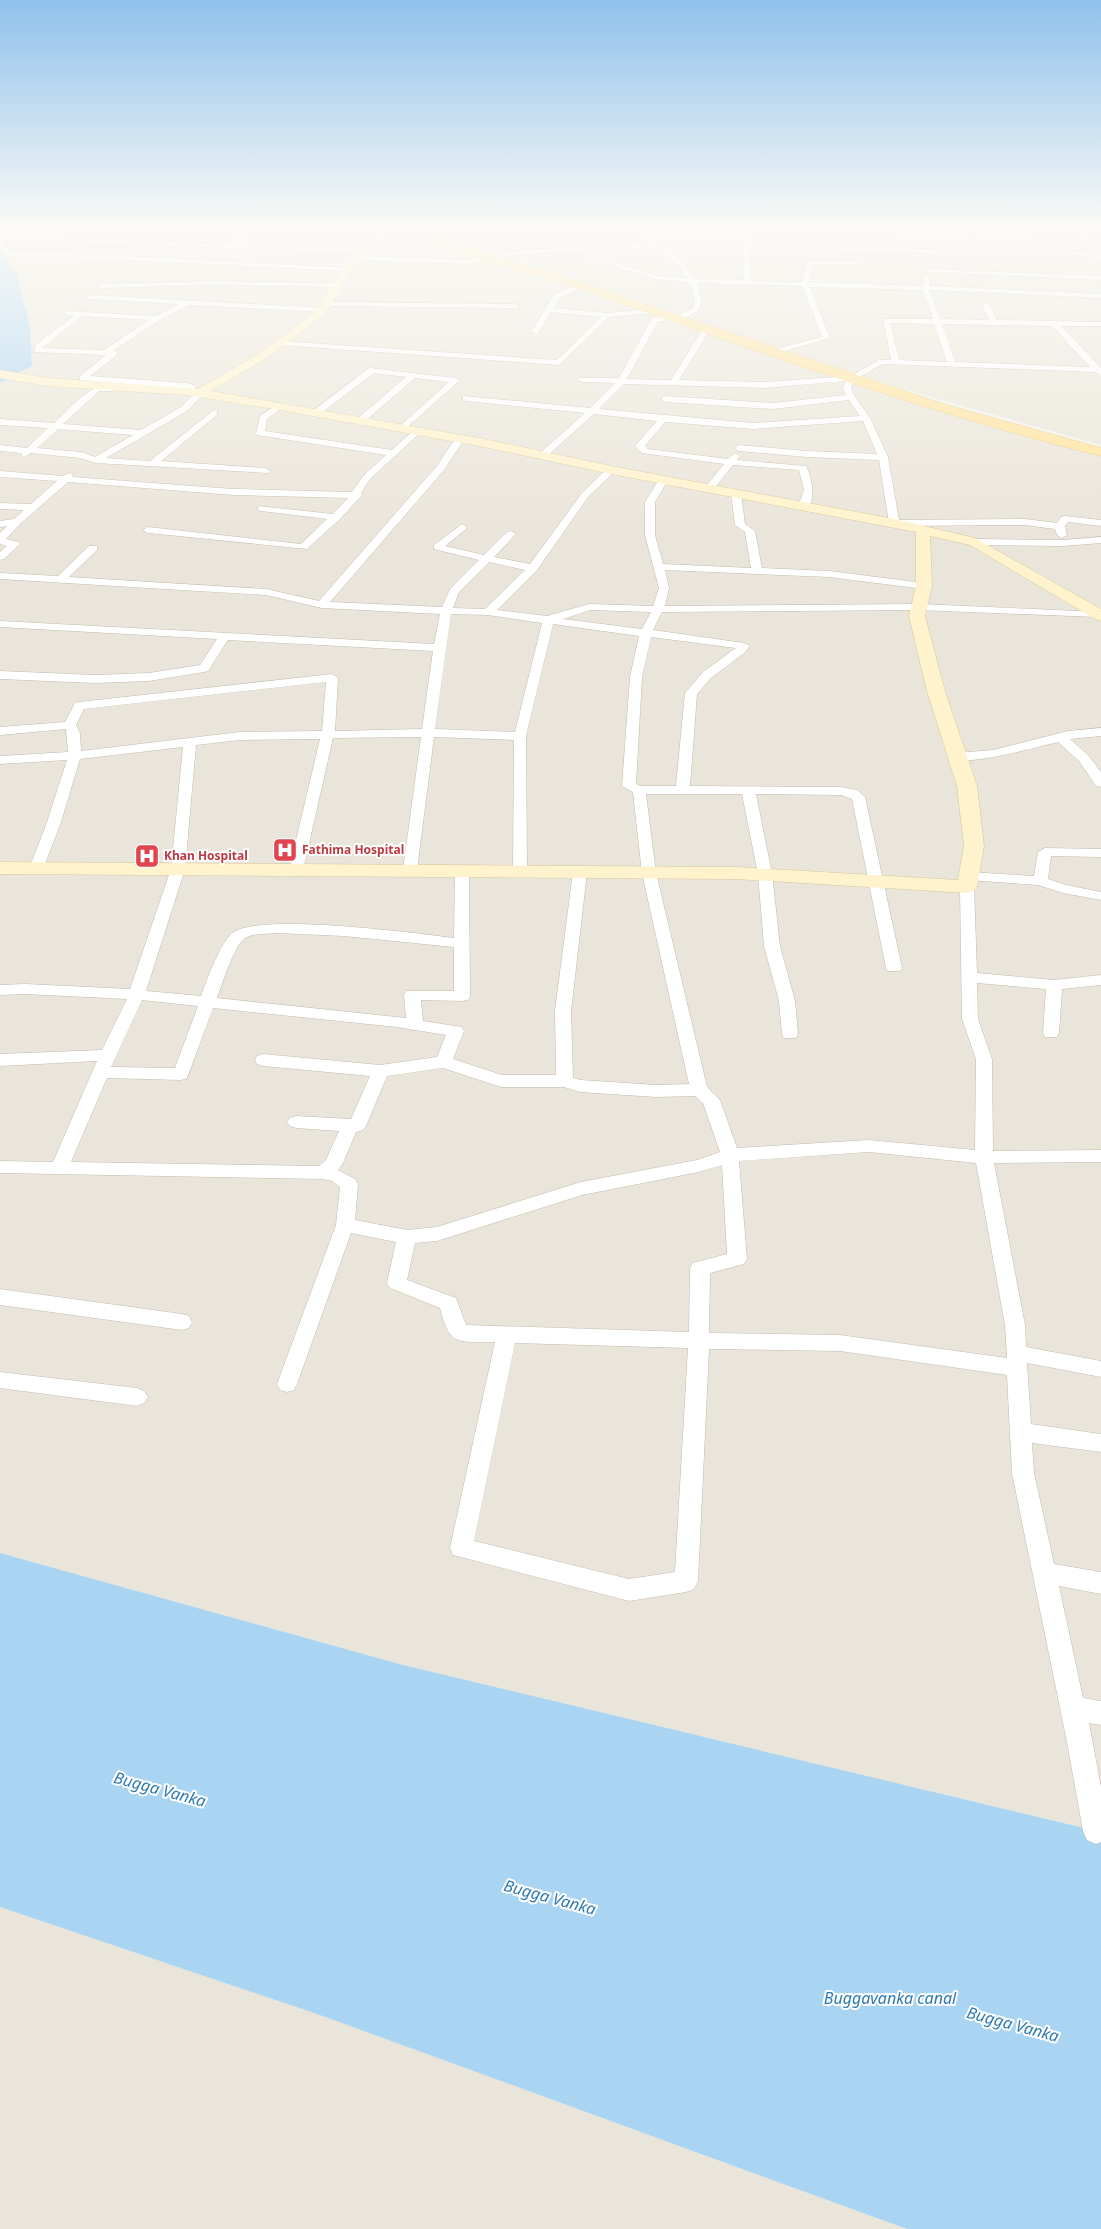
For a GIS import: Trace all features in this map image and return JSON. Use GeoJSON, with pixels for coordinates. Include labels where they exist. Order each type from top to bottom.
{"type":"FeatureCollection","features":[{"type":"Feature","properties":{"kind":"main road"},"geometry":{"type":"LineString","coordinates":[[713,329],[782,350],[942,408],[1101,452]]}},
{"type":"Feature","properties":{"kind":"main road"},"geometry":{"type":"LineString","coordinates":[[706,330],[952,406],[1101,448]]}},
{"type":"Feature","properties":{"kind":"street"},"geometry":{"type":"LineString","coordinates":[[57,329],[37,350],[107,351],[114,353],[83,378],[187,386],[197,392]]}},
{"type":"Feature","properties":{"kind":"street"},"geometry":{"type":"LineString","coordinates":[[107,351],[140,329]]}},
{"type":"Feature","properties":{"kind":"street"},"geometry":{"type":"LineString","coordinates":[[0,557],[14,544],[0,540],[17,521],[64,480],[184,409],[197,392],[280,343],[297,329]]}},
{"type":"Feature","properties":{"kind":"street"},"geometry":{"type":"LineString","coordinates":[[280,343],[412,355],[559,363],[593,329]]}},
{"type":"Feature","properties":{"kind":"street"},"geometry":{"type":"LineString","coordinates":[[543,455],[594,410],[622,381],[649,329]]}},
{"type":"Feature","properties":{"kind":"street"},"geometry":{"type":"LineString","coordinates":[[782,350],[826,338],[823,329]]}},
{"type":"Feature","properties":{"kind":"street"},"geometry":{"type":"LineString","coordinates":[[888,329],[895,362]]}},
{"type":"Feature","properties":{"kind":"street"},"geometry":{"type":"LineString","coordinates":[[939,329],[952,365]]}},
{"type":"Feature","properties":{"kind":"street"},"geometry":{"type":"LineString","coordinates":[[1059,329],[1100,371]]}},
{"type":"Feature","properties":{"kind":"street"},"geometry":{"type":"LineString","coordinates":[[674,382],[706,330]]}},
{"type":"Feature","properties":{"kind":"street"},"geometry":{"type":"LineString","coordinates":[[894,523],[883,457],[866,418],[851,397],[847,387],[856,377],[874,364],[882,362],[1100,371]]}},
{"type":"Feature","properties":{"kind":"street"},"geometry":{"type":"LineString","coordinates":[[317,412],[370,370],[456,380],[404,428]]}},
{"type":"Feature","properties":{"kind":"street"},"geometry":{"type":"LineString","coordinates":[[0,374],[48,382],[197,392],[317,412],[419,430],[611,470],[894,523],[975,542],[1063,543],[1101,540]]}},
{"type":"Feature","properties":{"kind":"street"},"geometry":{"type":"LineString","coordinates":[[361,420],[414,374]]}},
{"type":"Feature","properties":{"kind":"street"},"geometry":{"type":"LineString","coordinates":[[582,380],[765,385],[797,380],[856,377]]}},
{"type":"Feature","properties":{"kind":"street"},"geometry":{"type":"LineString","coordinates":[[709,489],[731,462],[751,426],[767,388],[765,385]]}},
{"type":"Feature","properties":{"kind":"street"},"geometry":{"type":"LineString","coordinates":[[2,474],[98,388],[197,392]]}},
{"type":"Feature","properties":{"kind":"street"},"geometry":{"type":"LineString","coordinates":[[751,426],[774,406],[851,397]]}},
{"type":"Feature","properties":{"kind":"street"},"geometry":{"type":"LineString","coordinates":[[466,398],[594,410],[662,419],[751,426],[866,418]]}},
{"type":"Feature","properties":{"kind":"street"},"geometry":{"type":"LineString","coordinates":[[665,399],[751,426],[808,454],[883,457]]}},
{"type":"Feature","properties":{"kind":"street"},"geometry":{"type":"LineString","coordinates":[[280,406],[263,418],[260,433],[394,453]]}},
{"type":"Feature","properties":{"kind":"street"},"geometry":{"type":"LineString","coordinates":[[153,464],[214,413],[184,409]]}},
{"type":"Feature","properties":{"kind":"street"},"geometry":{"type":"LineString","coordinates":[[662,419],[640,446],[646,451],[731,462],[803,468],[809,490],[804,506]]}},
{"type":"Feature","properties":{"kind":"street"},"geometry":{"type":"LineString","coordinates":[[0,422],[145,433]]}},
{"type":"Feature","properties":{"kind":"street"},"geometry":{"type":"LineString","coordinates":[[148,530],[303,547],[357,495],[367,478],[419,430]]}},
{"type":"Feature","properties":{"kind":"street"},"geometry":{"type":"LineString","coordinates":[[322,604],[442,468],[460,438]]}},
{"type":"Feature","properties":{"kind":"street"},"geometry":{"type":"LineString","coordinates":[[0,448],[81,455],[88,465]]}},
{"type":"Feature","properties":{"kind":"street"},"geometry":{"type":"LineString","coordinates":[[88,465],[153,464],[265,471]]}},
{"type":"Feature","properties":{"kind":"street"},"geometry":{"type":"LineString","coordinates":[[488,612],[533,568],[585,495],[611,470]]}},
{"type":"Feature","properties":{"kind":"street"},"geometry":{"type":"LineString","coordinates":[[2,474],[233,492],[357,495]]}},
{"type":"Feature","properties":{"kind":"street"},"geometry":{"type":"LineString","coordinates":[[663,480],[650,502],[650,534],[664,588],[658,609],[646,632],[636,677],[629,786],[639,790],[682,788],[841,791],[852,793],[858,797],[894,968]]}},
{"type":"Feature","properties":{"kind":"street"},"geometry":{"type":"LineString","coordinates":[[736,494],[740,525],[750,531],[757,571]]}},
{"type":"Feature","properties":{"kind":"street"},"geometry":{"type":"LineString","coordinates":[[0,506],[32,507]]}},
{"type":"Feature","properties":{"kind":"street"},"geometry":{"type":"LineString","coordinates":[[261,508],[336,517]]}},
{"type":"Feature","properties":{"kind":"street"},"geometry":{"type":"LineString","coordinates":[[1063,543],[1060,526],[1065,519],[1101,523]]}},
{"type":"Feature","properties":{"kind":"street"},"geometry":{"type":"LineString","coordinates":[[0,524],[17,521]]}},
{"type":"Feature","properties":{"kind":"street"},"geometry":{"type":"LineString","coordinates":[[894,523],[1025,522],[1060,526]]}},
{"type":"Feature","properties":{"kind":"street"},"geometry":{"type":"LineString","coordinates":[[462,527],[438,547],[444,550],[533,568]]}},
{"type":"Feature","properties":{"kind":"street"},"geometry":{"type":"LineString","coordinates":[[923,530],[924,586],[917,616],[936,691],[967,786],[974,846],[968,882],[970,1019],[984,1059],[984,1156],[1015,1325],[1023,1473],[1073,1709],[1096,1831]]}},
{"type":"Feature","properties":{"kind":"street"},"geometry":{"type":"LineString","coordinates":[[410,870],[427,733],[446,611],[454,591],[511,534]]}},
{"type":"Feature","properties":{"kind":"street"},"geometry":{"type":"LineString","coordinates":[[975,542],[1099,615]]}},
{"type":"Feature","properties":{"kind":"street"},"geometry":{"type":"LineString","coordinates":[[61,580],[93,548]]}},
{"type":"Feature","properties":{"kind":"street"},"geometry":{"type":"LineString","coordinates":[[660,568],[829,574],[924,586]]}},
{"type":"Feature","properties":{"kind":"street"},"geometry":{"type":"LineString","coordinates":[[0,576],[266,592],[322,604],[488,612],[744,646],[707,675],[691,693],[682,788]]}},
{"type":"Feature","properties":{"kind":"street"},"geometry":{"type":"LineString","coordinates":[[520,871],[520,736],[546,626],[550,619],[589,607],[658,609],[918,607],[1099,615]]}},
{"type":"Feature","properties":{"kind":"street"},"geometry":{"type":"LineString","coordinates":[[0,624],[439,648]]}},
{"type":"Feature","properties":{"kind":"street"},"geometry":{"type":"LineString","coordinates":[[0,675],[104,678],[149,677],[204,668],[224,637]]}},
{"type":"Feature","properties":{"kind":"street"},"geometry":{"type":"LineString","coordinates":[[70,725],[79,706],[332,678],[328,733],[296,870]]}},
{"type":"Feature","properties":{"kind":"street"},"geometry":{"type":"LineString","coordinates":[[0,731],[70,725]]}},
{"type":"Feature","properties":{"kind":"street"},"geometry":{"type":"LineString","coordinates":[[36,869],[75,756],[74,733],[70,725]]}},
{"type":"Feature","properties":{"kind":"street"},"geometry":{"type":"LineString","coordinates":[[957,757],[993,754],[1068,735],[1101,732]]}},
{"type":"Feature","properties":{"kind":"street"},"geometry":{"type":"LineString","coordinates":[[0,760],[75,756],[190,744],[240,736],[328,733],[427,733],[520,736]]}},
{"type":"Feature","properties":{"kind":"street"},"geometry":{"type":"LineString","coordinates":[[1061,738],[1072,745],[1096,773],[1101,783]]}},
{"type":"Feature","properties":{"kind":"street"},"geometry":{"type":"LineString","coordinates":[[59,1168],[108,1054],[136,996],[178,869],[190,744]]}},
{"type":"Feature","properties":{"kind":"street"},"geometry":{"type":"LineString","coordinates":[[507,1334],[461,1548],[629,1590],[686,1581],[699,1340],[700,1268],[737,1259],[730,1155],[711,1100],[699,1090],[667,958],[650,872],[639,790]]}},
{"type":"Feature","properties":{"kind":"street"},"geometry":{"type":"LineString","coordinates":[[748,790],[765,874],[772,946],[787,1002],[790,1034]]}},
{"type":"Feature","properties":{"kind":"street"},"geometry":{"type":"LineString","coordinates":[[1040,881],[1045,852],[1101,853]]}},
{"type":"Feature","properties":{"kind":"street"},"geometry":{"type":"LineString","coordinates":[[0,868],[765,874],[875,881],[1040,881],[1063,889],[1101,896]]}},
{"type":"Feature","properties":{"kind":"street"},"geometry":{"type":"LineString","coordinates":[[415,1025],[412,995],[462,996],[462,871]]}},
{"type":"Feature","properties":{"kind":"street"},"geometry":{"type":"LineString","coordinates":[[565,1081],[562,1011],[580,872]]}},
{"type":"Feature","properties":{"kind":"street"},"geometry":{"type":"LineString","coordinates":[[100,1072],[181,1074],[206,1001],[230,947],[246,931],[281,929],[369,933],[461,943]]}},
{"type":"Feature","properties":{"kind":"street"},"geometry":{"type":"LineString","coordinates":[[968,977],[1054,984],[1101,980]]}},
{"type":"Feature","properties":{"kind":"street"},"geometry":{"type":"LineString","coordinates":[[1050,1033],[1054,984]]}},
{"type":"Feature","properties":{"kind":"street"},"geometry":{"type":"LineString","coordinates":[[0,1006],[4,991],[25,989],[103,991],[456,1030],[444,1062]]}},
{"type":"Feature","properties":{"kind":"street"},"geometry":{"type":"LineString","coordinates":[[0,1060],[108,1054]]}},
{"type":"Feature","properties":{"kind":"street"},"geometry":{"type":"LineString","coordinates":[[263,1060],[380,1071],[444,1062],[501,1081],[565,1081],[580,1086],[656,1091],[699,1090]]}},
{"type":"Feature","properties":{"kind":"street"},"geometry":{"type":"LineString","coordinates":[[296,1122],[357,1126],[380,1071]]}},
{"type":"Feature","properties":{"kind":"street"},"geometry":{"type":"LineString","coordinates":[[323,1173],[334,1163],[350,1125]]}},
{"type":"Feature","properties":{"kind":"street"},"geometry":{"type":"LineString","coordinates":[[345,1225],[407,1237],[444,1232],[581,1189],[699,1166],[730,1155],[869,1146],[984,1156],[1101,1156]]}},
{"type":"Feature","properties":{"kind":"street"},"geometry":{"type":"LineString","coordinates":[[0,1167],[323,1173],[337,1176],[349,1184],[345,1225],[287,1384]]}},
{"type":"Feature","properties":{"kind":"street"},"geometry":{"type":"LineString","coordinates":[[407,1237],[397,1283],[449,1303],[457,1331],[840,1343],[1101,1369]]}},
{"type":"Feature","properties":{"kind":"street"},"geometry":{"type":"LineString","coordinates":[[0,1297],[182,1322]]}},
{"type":"Feature","properties":{"kind":"street"},"geometry":{"type":"LineString","coordinates":[[0,1380],[137,1397]]}},
{"type":"Feature","properties":{"kind":"street"},"geometry":{"type":"LineString","coordinates":[[1020,1432],[1101,1443]]}},
{"type":"Feature","properties":{"kind":"street"},"geometry":{"type":"LineString","coordinates":[[1044,1573],[1101,1583]]}},
{"type":"Feature","properties":{"kind":"street"},"geometry":{"type":"LineString","coordinates":[[1073,1709],[1101,1713]]}},
{"type":"Feature","properties":{"kind":"shaded area"},"geometry":{"type":"Polygon","coordinates":[[[30,329],[692,329],[870,389],[1101,456],[1101,1832],[403,1665],[0,1553],[0,383],[32,366],[30,329]]]}},
{"type":"Feature","properties":{"kind":"shaded area"},"geometry":{"type":"Polygon","coordinates":[[[720,329],[1101,329],[1101,445],[906,390],[720,329]]]}},
{"type":"Feature","properties":{"kind":"shaded area"},"geometry":{"type":"Polygon","coordinates":[[[0,1907],[317,2014],[907,2229],[0,2229],[0,1907]]]}},
{"type":"Feature","properties":{"kind":"water"},"geometry":{"type":"Polygon","coordinates":[[[0,329],[30,329],[32,366],[0,383],[0,329]]]}},
{"type":"Feature","properties":{"kind":"water","name":"Buggavanka canal"},"geometry":{"type":"Polygon","coordinates":[[[0,1553],[403,1665],[1101,1832],[1101,2229],[907,2229],[317,2014],[0,1907],[0,1553]]]}},
{"type":"Feature","properties":{"kind":"place","name":"Fathima Hospital"},"geometry":{"type":"Point","coordinates":[285,850]}},
{"type":"Feature","properties":{"kind":"place","name":"Khan Hospital"},"geometry":{"type":"Point","coordinates":[147,856]}},
{"type":"Feature","properties":{"kind":"water label","name":"Bugga Vanka"},"geometry":{"type":"Point","coordinates":[160,1789]}},
{"type":"Feature","properties":{"kind":"water label","name":"Bugga Vanka"},"geometry":{"type":"Point","coordinates":[550,1897]}},
{"type":"Feature","properties":{"kind":"water label","name":"Bugga Vanka"},"geometry":{"type":"Point","coordinates":[1013,2024]}}]}
